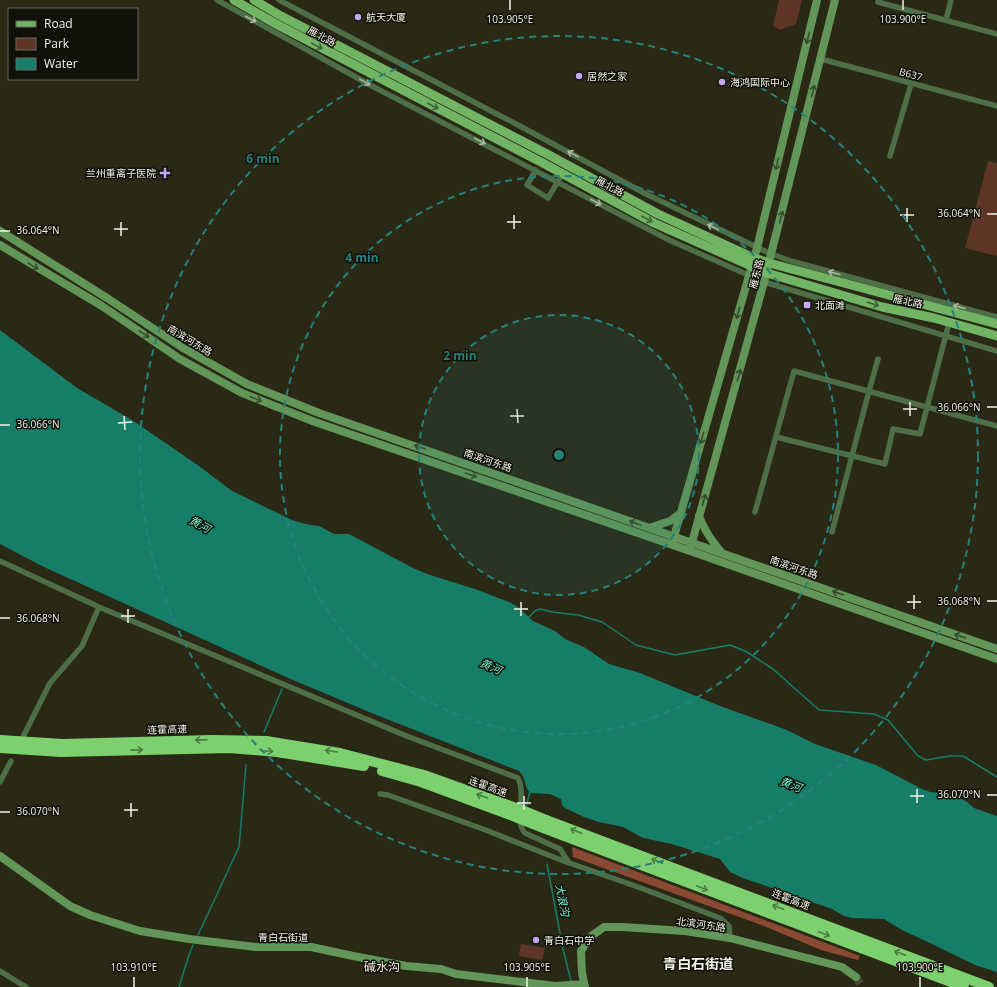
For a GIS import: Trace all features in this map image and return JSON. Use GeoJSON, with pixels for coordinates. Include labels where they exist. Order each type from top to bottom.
{"type":"FeatureCollection","features":[{"type":"Feature","properties":{"kind":"highway","name":"连霍高速"},"geometry":{"type":"LineString","coordinates":[[0,740],[63,744],[212,740],[266,741],[340,753],[424,775],[518,814]]}},
{"type":"Feature","properties":{"kind":"highway","name":"连霍高速"},"geometry":{"type":"LineString","coordinates":[[0,748],[61,752],[230,748],[277,752],[359,764],[421,782],[518,814],[989,987]]}},
{"type":"Feature","properties":{"kind":"highway","name":"连霍高速"},"geometry":{"type":"LineString","coordinates":[[546,824],[964,987]]}},
{"type":"Feature","properties":{"kind":"main road","name":"雁北路"},"geometry":{"type":"LineString","coordinates":[[234,0],[283,28],[563,173],[654,223],[752,262],[770,259],[997,324]]}},
{"type":"Feature","properties":{"kind":"main road","name":"雁北路"},"geometry":{"type":"LineString","coordinates":[[254,0],[281,16],[752,262],[765,278],[950,323],[997,336]]}},
{"type":"Feature","properties":{"kind":"main road","name":"雁东路"},"geometry":{"type":"LineString","coordinates":[[672,545],[748,275],[757,248],[817,0]]}},
{"type":"Feature","properties":{"kind":"main road","name":"雁东路"},"geometry":{"type":"LineString","coordinates":[[690,551],[770,259],[835,0]]}},
{"type":"Feature","properties":{"kind":"main road","name":"南滨河东路"},"geometry":{"type":"LineString","coordinates":[[0,231],[107,298],[182,348],[247,384],[319,413],[441,454],[997,649]]}},
{"type":"Feature","properties":{"kind":"main road","name":"南滨河东路"},"geometry":{"type":"LineString","coordinates":[[0,245],[102,306],[180,359],[242,393],[315,422],[690,551],[997,659]]}},
{"type":"Feature","properties":{"kind":"main road"},"geometry":{"type":"LineString","coordinates":[[436,463],[441,454]]}},
{"type":"Feature","properties":{"kind":"main road"},"geometry":{"type":"LineString","coordinates":[[649,528],[670,521],[681,513]]}},
{"type":"Feature","properties":{"kind":"main road"},"geometry":{"type":"LineString","coordinates":[[699,516],[712,541],[722,552]]}},
{"type":"Feature","properties":{"kind":"main road","name":"青白石街道"},"geometry":{"type":"LineString","coordinates":[[0,856],[70,906],[90,915],[140,932],[256,947],[311,947],[406,966],[441,970],[456,974],[561,986],[582,985]]}},
{"type":"Feature","properties":{"kind":"main road","name":"北滨河东路"},"geometry":{"type":"LineString","coordinates":[[582,985],[581,952],[590,937],[604,927],[685,931],[730,938],[842,967],[856,977]]}},
{"type":"Feature","properties":{"kind":"street"},"geometry":{"type":"LineString","coordinates":[[217,0],[372,86],[669,240],[748,275],[765,278],[997,351]]}},
{"type":"Feature","properties":{"kind":"street"},"geometry":{"type":"LineString","coordinates":[[279,0],[646,194],[757,248],[770,259],[791,261],[997,317]]}},
{"type":"Feature","properties":{"kind":"street"},"geometry":{"type":"LineString","coordinates":[[946,20],[951,0]]}},
{"type":"Feature","properties":{"kind":"street"},"geometry":{"type":"LineString","coordinates":[[878,2],[997,34]]}},
{"type":"Feature","properties":{"kind":"street","name":"B637"},"geometry":{"type":"LineString","coordinates":[[820,59],[997,106]]}},
{"type":"Feature","properties":{"kind":"street"},"geometry":{"type":"LineString","coordinates":[[890,156],[911,84]]}},
{"type":"Feature","properties":{"kind":"street"},"geometry":{"type":"LineString","coordinates":[[536,170],[527,185],[548,198],[563,173]]}},
{"type":"Feature","properties":{"kind":"street"},"geometry":{"type":"LineString","coordinates":[[776,437],[885,464],[894,429],[920,434],[950,323]]}},
{"type":"Feature","properties":{"kind":"street"},"geometry":{"type":"LineString","coordinates":[[832,532],[868,391],[878,359]]}},
{"type":"Feature","properties":{"kind":"street"},"geometry":{"type":"LineString","coordinates":[[755,512],[794,371],[997,426]]}},
{"type":"Feature","properties":{"kind":"street"},"geometry":{"type":"LineString","coordinates":[[0,561],[99,608],[409,737],[518,778],[521,784],[519,824],[525,833],[560,849],[569,863]]}},
{"type":"Feature","properties":{"kind":"street"},"geometry":{"type":"LineString","coordinates":[[23,738],[50,683],[82,646],[99,608]]}},
{"type":"Feature","properties":{"kind":"street"},"geometry":{"type":"LineString","coordinates":[[0,782],[11,761]]}},
{"type":"Feature","properties":{"kind":"street"},"geometry":{"type":"LineString","coordinates":[[380,794],[388,795],[475,826],[561,860],[720,918],[729,926],[730,938]]}},
{"type":"Feature","properties":{"kind":"street"},"geometry":{"type":"LineString","coordinates":[[0,971],[26,987]]}},
{"type":"Feature","properties":{"kind":"green space"},"geometry":{"type":"Polygon","coordinates":[[[779,0],[802,0],[796,24],[780,30],[773,26],[779,0]]]}},
{"type":"Feature","properties":{"kind":"green space"},"geometry":{"type":"Polygon","coordinates":[[[988,161],[997,163],[997,256],[965,248],[988,161]]]}},
{"type":"Feature","properties":{"kind":"green space"},"geometry":{"type":"Polygon","coordinates":[[[521,944],[545,948],[542,960],[519,956],[521,944]]]}},
{"type":"Feature","properties":{"kind":"shaded area"},"geometry":{"type":"Polygon","coordinates":[[[572,847],[860,956],[858,960],[821,950],[764,926],[573,857],[572,847]]]}},
{"type":"Feature","properties":{"kind":"water","name":"黄河"},"geometry":{"type":"Polygon","coordinates":[[[0,330],[77,388],[132,420],[199,466],[232,491],[292,520],[319,526],[334,534],[349,534],[413,568],[509,602],[518,607],[533,621],[555,631],[565,639],[584,647],[609,664],[640,673],[720,706],[787,730],[815,744],[876,765],[922,789],[930,792],[953,794],[974,808],[997,816],[997,972],[975,965],[902,930],[884,919],[852,918],[844,916],[832,909],[743,878],[730,872],[720,859],[672,844],[643,838],[623,827],[584,817],[565,808],[562,805],[561,799],[550,794],[530,793],[523,776],[519,771],[374,714],[286,677],[44,567],[0,544],[0,330]]]}},
{"type":"Feature","properties":{"kind":"waterway"},"geometry":{"type":"LineString","coordinates":[[529,617],[535,611],[540,609],[578,615],[602,622],[636,645],[675,655],[730,645],[747,652],[773,669],[819,710],[874,714],[888,720],[918,756],[926,760],[950,756],[963,756],[997,777]]}},
{"type":"Feature","properties":{"kind":"waterway"},"geometry":{"type":"LineString","coordinates":[[264,732],[282,689]]}},
{"type":"Feature","properties":{"kind":"waterway"},"geometry":{"type":"LineString","coordinates":[[198,935],[239,847],[246,765]]}},
{"type":"Feature","properties":{"kind":"waterway","name":"大浪沟"},"geometry":{"type":"LineString","coordinates":[[526,807],[530,791]]}},
{"type":"Feature","properties":{"kind":"waterway","name":"大浪沟"},"geometry":{"type":"LineString","coordinates":[[547,864],[563,949],[571,981]]}},
{"type":"Feature","properties":{"kind":"waterway"},"geometry":{"type":"LineString","coordinates":[[179,987],[193,945]]}},
{"type":"Feature","properties":{"kind":"tunnel"},"geometry":{"type":"LineString","coordinates":[[856,977],[862,987]]}},
{"type":"Feature","properties":{"kind":"place","name":"航天大厦"},"geometry":{"type":"Point","coordinates":[358,17]}},
{"type":"Feature","properties":{"kind":"place","name":"居然之家"},"geometry":{"type":"Point","coordinates":[579,76]}},
{"type":"Feature","properties":{"kind":"place","name":"海鸿国际中心"},"geometry":{"type":"Point","coordinates":[722,82]}},
{"type":"Feature","properties":{"kind":"place","name":"兰州重离子医院"},"geometry":{"type":"Point","coordinates":[165,173]}},
{"type":"Feature","properties":{"kind":"place","name":"北面滩"},"geometry":{"type":"Point","coordinates":[807,305]}},
{"type":"Feature","properties":{"kind":"place","name":"青白石中学"},"geometry":{"type":"Point","coordinates":[536,940]}},
{"type":"Feature","properties":{"kind":"district","name":"青白石街道"},"geometry":{"type":"Point","coordinates":[698,963]}},
{"type":"Feature","properties":{"kind":"district","name":"碱水沟"},"geometry":{"type":"Point","coordinates":[382,966]}}]}
